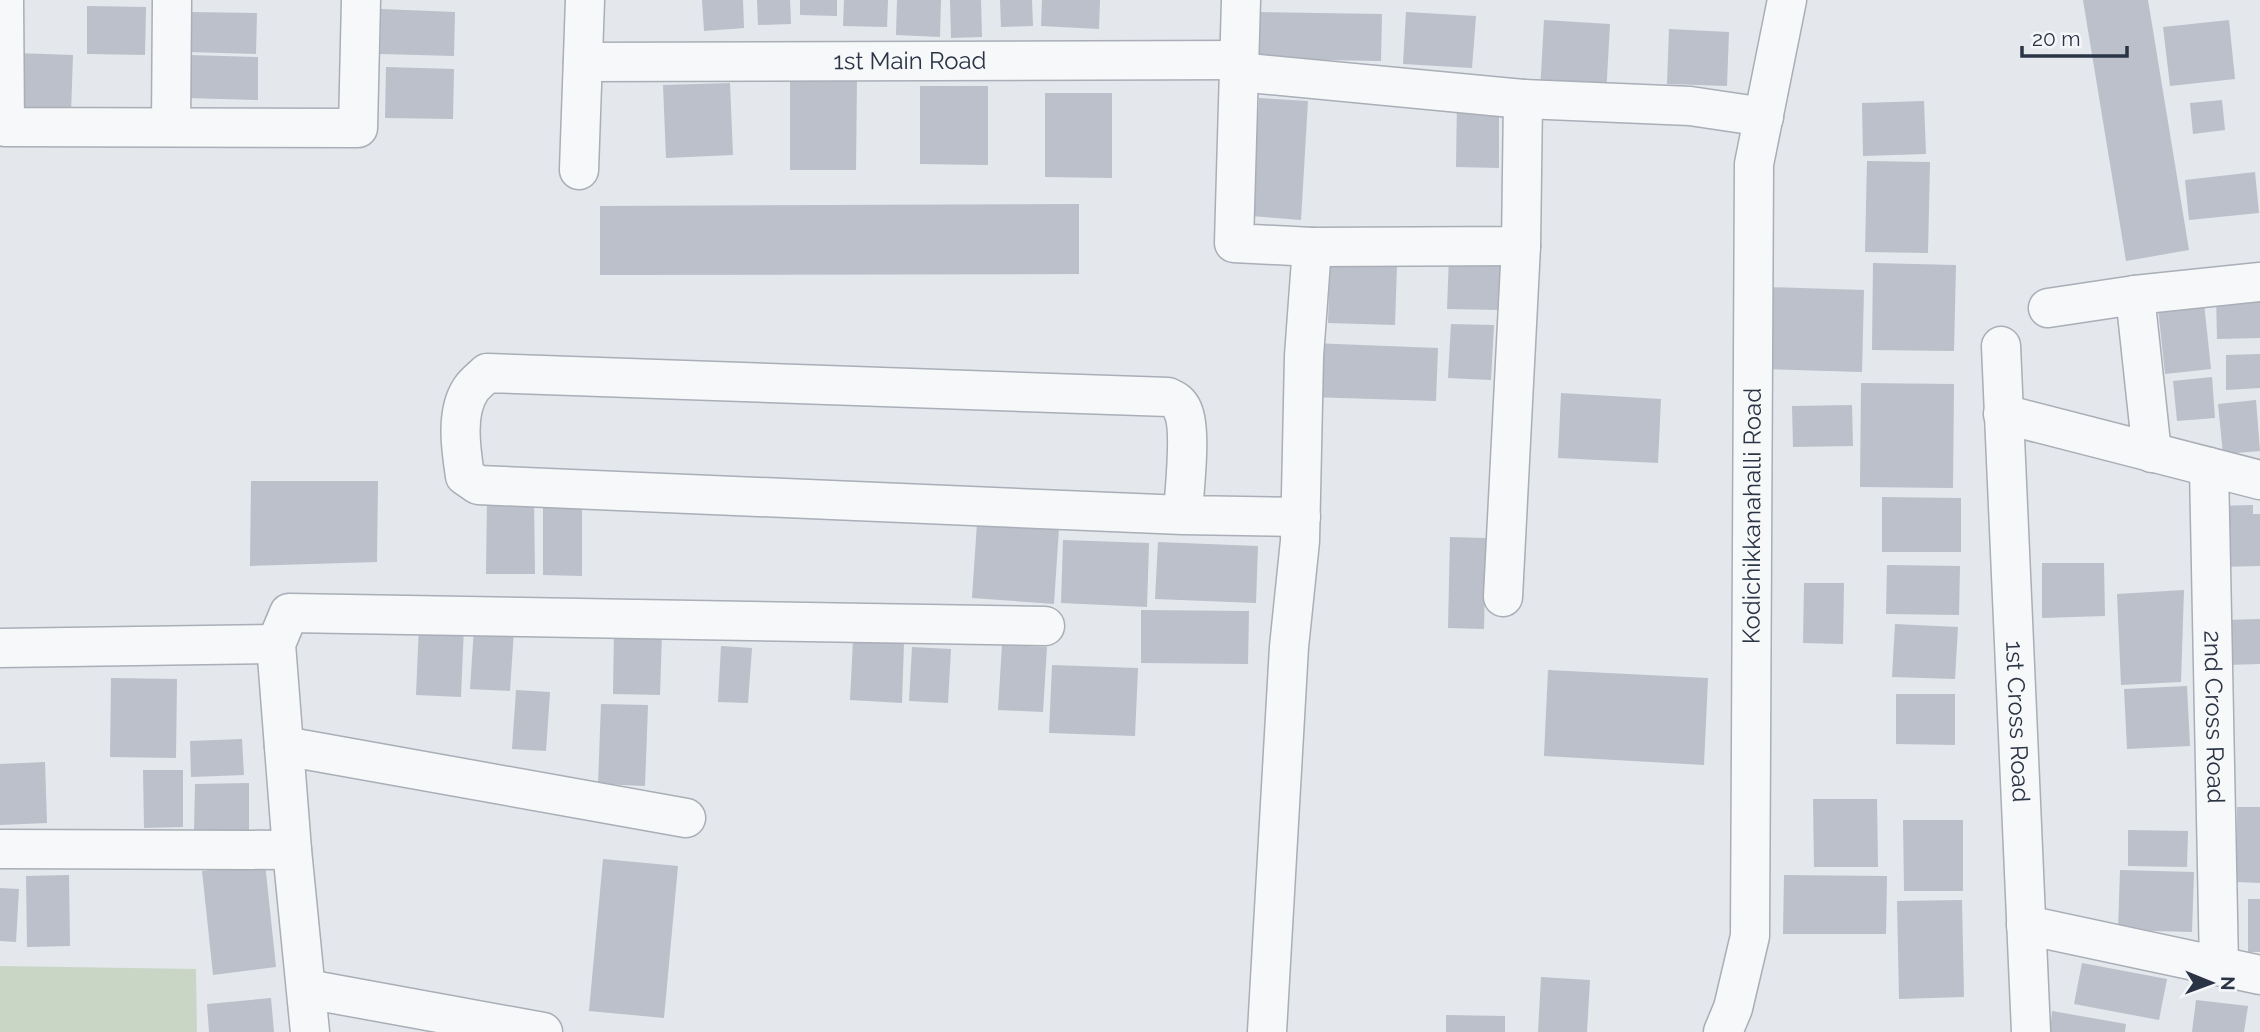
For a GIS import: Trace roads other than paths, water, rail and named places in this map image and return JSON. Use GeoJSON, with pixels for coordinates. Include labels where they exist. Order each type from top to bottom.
{"type":"FeatureCollection","features":[{"type":"Feature","properties":{"kind":"street"},"geometry":{"type":"LineString","coordinates":[[4,0],[5,127],[171,128],[358,128],[361,0]]}},
{"type":"Feature","properties":{"kind":"street"},"geometry":{"type":"LineString","coordinates":[[171,128],[172,0]]}},
{"type":"Feature","properties":{"kind":"street"},"geometry":{"type":"LineString","coordinates":[[579,170],[585,0]]}},
{"type":"Feature","properties":{"kind":"street"},"geometry":{"type":"LineString","coordinates":[[1241,0],[1234,243],[1312,247],[1521,246]]}},
{"type":"Feature","properties":{"kind":"street","name":"Kodichikkanahalli Road"},"geometry":{"type":"LineString","coordinates":[[1723,1032],[1733,1007],[1750,936],[1754,164],[1787,0]]}},
{"type":"Feature","properties":{"kind":"street","name":"1st Main Road"},"geometry":{"type":"LineString","coordinates":[[583,62],[1239,66],[1523,99],[1690,106],[1764,117]]}},
{"type":"Feature","properties":{"kind":"street"},"geometry":{"type":"LineString","coordinates":[[1503,597],[1521,246],[1523,99]]}},
{"type":"Feature","properties":{"kind":"street"},"geometry":{"type":"LineString","coordinates":[[1267,1032],[1289,647],[1300,541],[1304,356],[1312,247]]}},
{"type":"Feature","properties":{"kind":"street"},"geometry":{"type":"LineString","coordinates":[[2048,308],[2134,295],[2260,282]]}},
{"type":"Feature","properties":{"kind":"street"},"geometry":{"type":"LineString","coordinates":[[2134,295],[2152,453]]}},
{"type":"Feature","properties":{"kind":"street","name":"1st Cross Road"},"geometry":{"type":"LineString","coordinates":[[2001,346],[2031,1032]]}},
{"type":"Feature","properties":{"kind":"street"},"geometry":{"type":"LineString","coordinates":[[1183,515],[1186,435],[1184,413],[1177,401],[1168,397],[487,373],[470,389],[462,411],[461,454],[465,476],[478,485],[1183,515],[1301,517]]}},
{"type":"Feature","properties":{"kind":"street"},"geometry":{"type":"LineString","coordinates":[[2003,414],[2260,480]]}},
{"type":"Feature","properties":{"kind":"street","name":"2nd Cross Road"},"geometry":{"type":"LineString","coordinates":[[2209,467],[2219,967]]}},
{"type":"Feature","properties":{"kind":"street"},"geometry":{"type":"LineString","coordinates":[[310,1032],[276,644],[289,613],[1045,626]]}},
{"type":"Feature","properties":{"kind":"street"},"geometry":{"type":"LineString","coordinates":[[0,648],[276,644]]}},
{"type":"Feature","properties":{"kind":"street"},"geometry":{"type":"LineString","coordinates":[[284,746],[686,818]]}},
{"type":"Feature","properties":{"kind":"street"},"geometry":{"type":"LineString","coordinates":[[0,849],[292,850]]}},
{"type":"Feature","properties":{"kind":"street"},"geometry":{"type":"LineString","coordinates":[[2026,926],[2260,975]]}},
{"type":"Feature","properties":{"kind":"street"},"geometry":{"type":"LineString","coordinates":[[307,989],[543,1032]]}}]}
